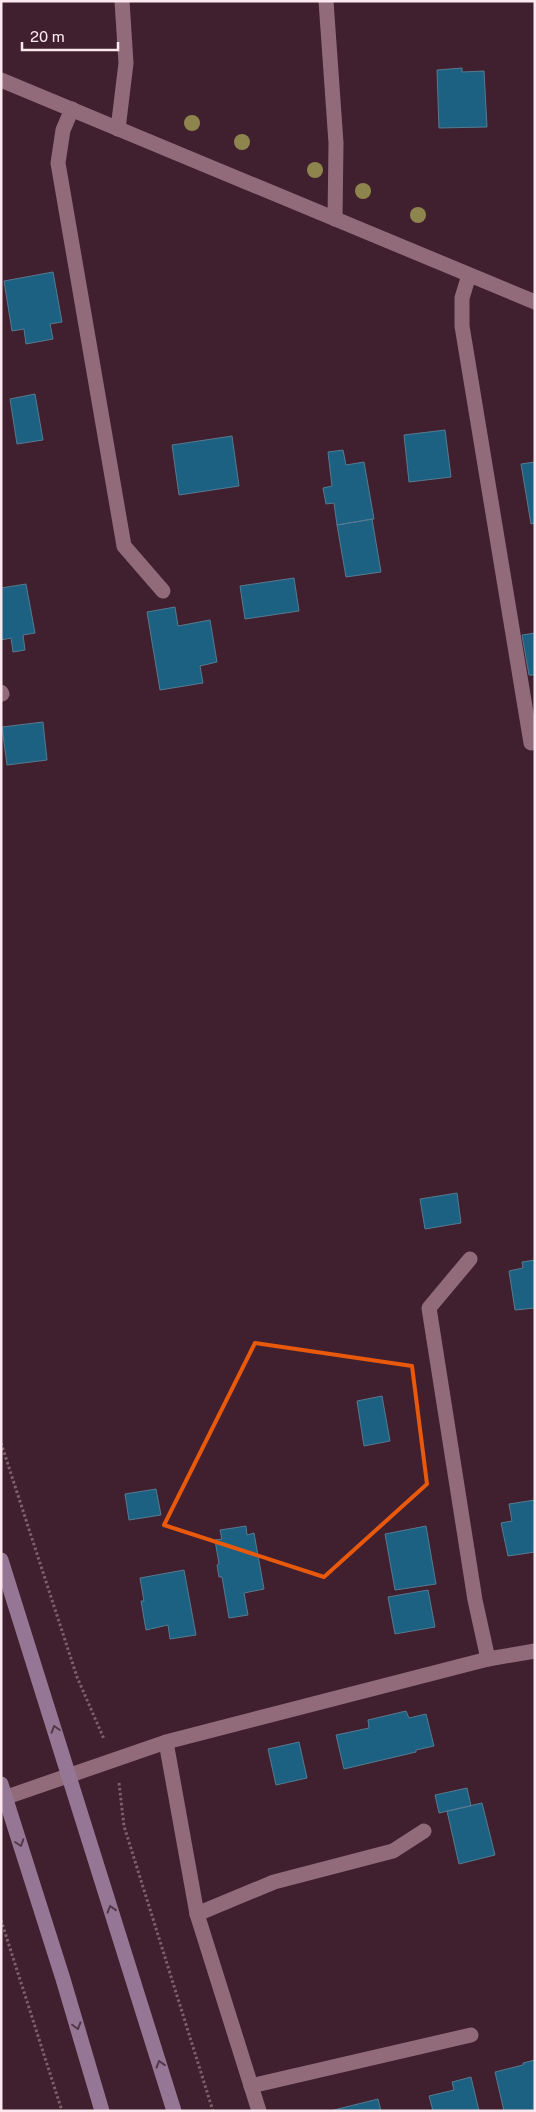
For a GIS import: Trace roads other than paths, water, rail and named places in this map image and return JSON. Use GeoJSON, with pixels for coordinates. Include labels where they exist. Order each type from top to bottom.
{"type":"FeatureCollection","features":[{"type":"Feature","properties":{"kind":"main road"},"geometry":{"type":"LineString","coordinates":[[1,1560],[174,2111]]}},
{"type":"Feature","properties":{"kind":"main road"},"geometry":{"type":"LineString","coordinates":[[3,1793],[64,1979],[102,2111]]}},
{"type":"Feature","properties":{"kind":"street"},"geometry":{"type":"LineString","coordinates":[[118,129],[126,63],[122,1]]}},
{"type":"Feature","properties":{"kind":"street"},"geometry":{"type":"LineString","coordinates":[[326,1],[336,142],[335,219]]}},
{"type":"Feature","properties":{"kind":"street"},"geometry":{"type":"LineString","coordinates":[[1,80],[535,302]]}},
{"type":"Feature","properties":{"kind":"street"},"geometry":{"type":"LineString","coordinates":[[72,109],[63,130],[58,163],[124,546],[163,591]]}},
{"type":"Feature","properties":{"kind":"street"},"geometry":{"type":"LineString","coordinates":[[469,275],[462,298],[462,326],[531,743]]}},
{"type":"Feature","properties":{"kind":"street"},"geometry":{"type":"LineString","coordinates":[[470,1259],[429,1308],[475,1600],[488,1659]]}},
{"type":"Feature","properties":{"kind":"street"},"geometry":{"type":"LineString","coordinates":[[3,1793],[70,1776],[166,1742],[488,1659],[535,1651]]}},
{"type":"Feature","properties":{"kind":"street"},"geometry":{"type":"LineString","coordinates":[[166,1742],[197,1914],[259,2111]]}},
{"type":"Feature","properties":{"kind":"street"},"geometry":{"type":"LineString","coordinates":[[197,1914],[274,1882],[393,1851],[424,1831]]}},
{"type":"Feature","properties":{"kind":"street"},"geometry":{"type":"LineString","coordinates":[[251,2086],[471,2034]]}}]}
